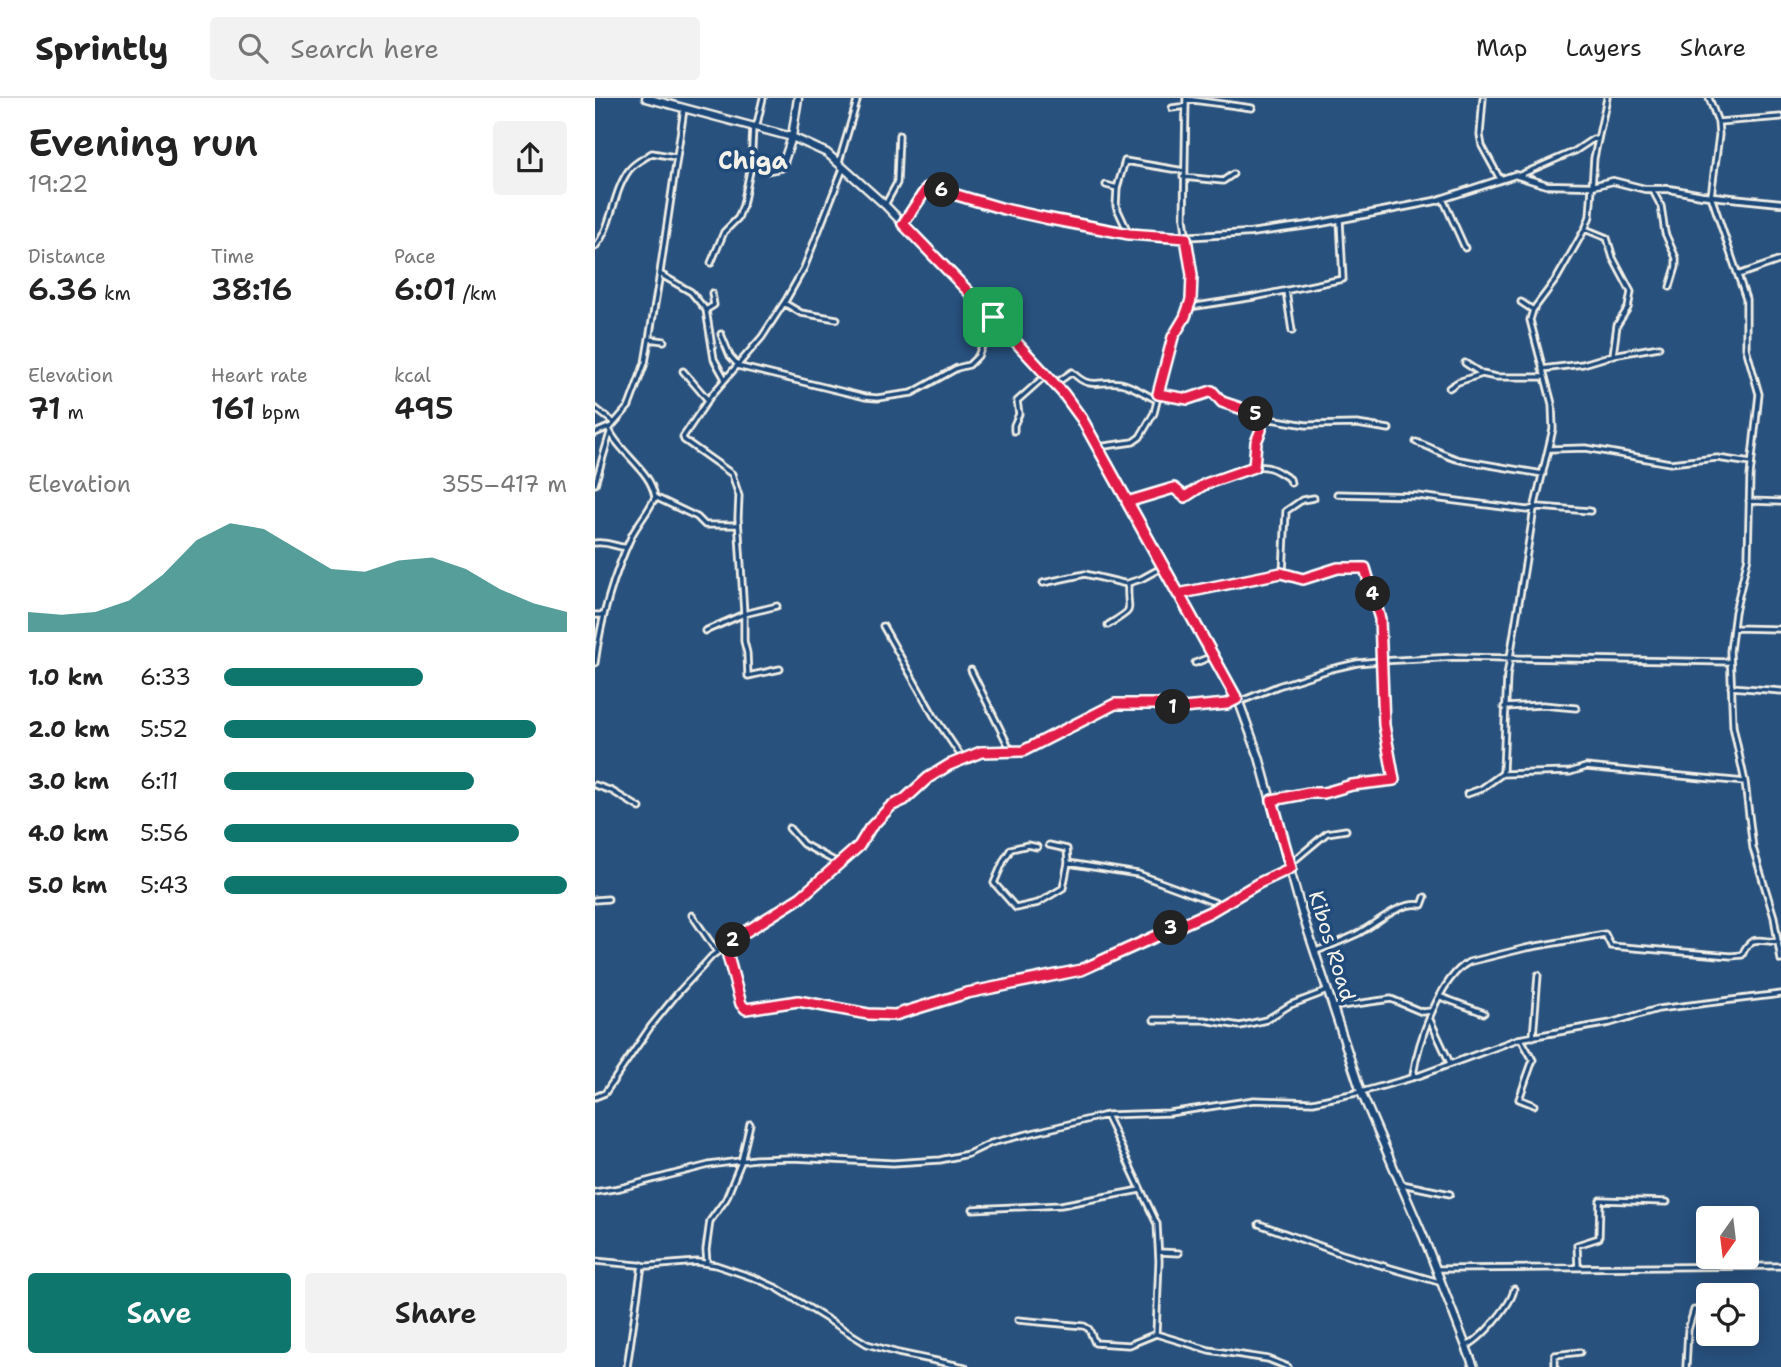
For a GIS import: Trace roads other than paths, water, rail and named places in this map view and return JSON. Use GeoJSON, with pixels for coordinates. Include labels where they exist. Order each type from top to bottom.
{"type":"FeatureCollection","features":[{"type":"Feature","properties":{"kind":"main road","name":"Kibos Road"},"geometry":{"type":"LineString","coordinates":[[646,98],[672,102],[684,108],[816,146],[842,165],[885,205],[993,317],[1078,412],[1238,700],[1259,757],[1314,952],[1361,1092],[1402,1184],[1474,1367]]}},
{"type":"Feature","properties":{"kind":"main road"},"geometry":{"type":"LineString","coordinates":[[751,166],[766,170],[782,167],[792,137],[798,98]]}},
{"type":"Feature","properties":{"kind":"street"},"geometry":{"type":"LineString","coordinates":[[711,263],[724,232],[740,214],[751,166],[754,126],[757,124],[763,98]]}},
{"type":"Feature","properties":{"kind":"street"},"geometry":{"type":"LineString","coordinates":[[780,669],[748,676],[744,642],[739,496],[731,472],[683,439],[708,400],[762,337],[804,268],[842,165],[858,98]]}},
{"type":"Feature","properties":{"kind":"street"},"geometry":{"type":"LineString","coordinates":[[1098,447],[1137,440],[1150,423],[1173,337],[1190,307],[1192,275],[1186,238],[1183,177],[1186,98],[1252,108]]}},
{"type":"Feature","properties":{"kind":"street"},"geometry":{"type":"LineString","coordinates":[[1483,98],[1480,135],[1482,146],[1500,179]]}},
{"type":"Feature","properties":{"kind":"street"},"geometry":{"type":"LineString","coordinates":[[1502,774],[1505,758],[1504,707],[1511,657],[1534,509],[1550,449],[1552,411],[1530,323],[1533,310],[1550,289],[1585,229],[1592,206],[1598,140],[1607,98]]}},
{"type":"Feature","properties":{"kind":"street"},"geometry":{"type":"LineString","coordinates":[[1709,98],[1718,122],[1711,196],[1747,299],[1746,348],[1759,394],[1751,463],[1748,557],[1733,628],[1730,662],[1735,737],[1745,782],[1753,848],[1775,917],[1781,960]]}},
{"type":"Feature","properties":{"kind":"street"},"geometry":{"type":"LineString","coordinates":[[1172,108],[1186,106]]}},
{"type":"Feature","properties":{"kind":"street"},"geometry":{"type":"LineString","coordinates":[[595,433],[611,425],[626,411],[637,390],[660,274],[684,108]]}},
{"type":"Feature","properties":{"kind":"street"},"geometry":{"type":"LineString","coordinates":[[1718,122],[1781,117]]}},
{"type":"Feature","properties":{"kind":"street"},"geometry":{"type":"LineString","coordinates":[[885,205],[897,183],[899,135]]}},
{"type":"Feature","properties":{"kind":"street"},"geometry":{"type":"LineString","coordinates":[[903,224],[924,190],[933,188],[1004,209],[1129,234],[1186,238],[1250,233],[1340,220],[1443,198],[1520,175],[1575,151],[1593,139],[1598,140]]}},
{"type":"Feature","properties":{"kind":"street"},"geometry":{"type":"LineString","coordinates":[[595,247],[629,169],[652,153],[676,158]]}},
{"type":"Feature","properties":{"kind":"street"},"geometry":{"type":"LineString","coordinates":[[1129,234],[1116,205],[1117,188],[1125,161],[1184,171]]}},
{"type":"Feature","properties":{"kind":"street"},"geometry":{"type":"LineString","coordinates":[[1183,177],[1223,181],[1233,174]]}},
{"type":"Feature","properties":{"kind":"street"},"geometry":{"type":"LineString","coordinates":[[1520,175],[1547,185],[1592,186],[1613,181],[1652,189],[1781,203]]}},
{"type":"Feature","properties":{"kind":"street"},"geometry":{"type":"LineString","coordinates":[[1106,185],[1117,188]]}},
{"type":"Feature","properties":{"kind":"street"},"geometry":{"type":"LineString","coordinates":[[1652,189],[1661,206],[1665,233],[1676,258],[1670,287]]}},
{"type":"Feature","properties":{"kind":"street"},"geometry":{"type":"LineString","coordinates":[[1443,198],[1465,248]]}},
{"type":"Feature","properties":{"kind":"street"},"geometry":{"type":"LineString","coordinates":[[1190,307],[1344,279],[1340,220]]}},
{"type":"Feature","properties":{"kind":"street"},"geometry":{"type":"LineString","coordinates":[[1585,229],[1607,238],[1613,258],[1630,288],[1630,302],[1617,326],[1613,355]]}},
{"type":"Feature","properties":{"kind":"street"},"geometry":{"type":"LineString","coordinates":[[1738,275],[1781,260]]}},
{"type":"Feature","properties":{"kind":"street"},"geometry":{"type":"LineString","coordinates":[[660,274],[691,292],[706,310],[715,359],[725,379]]}},
{"type":"Feature","properties":{"kind":"street"},"geometry":{"type":"LineString","coordinates":[[1286,291],[1292,331]]}},
{"type":"Feature","properties":{"kind":"street"},"geometry":{"type":"LineString","coordinates":[[706,310],[714,305],[712,293]]}},
{"type":"Feature","properties":{"kind":"street"},"geometry":{"type":"LineString","coordinates":[[1521,302],[1533,310]]}},
{"type":"Feature","properties":{"kind":"street"},"geometry":{"type":"LineString","coordinates":[[784,303],[801,313],[837,318]]}},
{"type":"Feature","properties":{"kind":"street"},"geometry":{"type":"LineString","coordinates":[[721,334],[730,356],[738,366],[877,398],[921,390],[957,368],[974,362],[993,317]]}},
{"type":"Feature","properties":{"kind":"street"},"geometry":{"type":"LineString","coordinates":[[649,339],[664,341]]}},
{"type":"Feature","properties":{"kind":"street"},"geometry":{"type":"LineString","coordinates":[[1542,369],[1659,347]]}},
{"type":"Feature","properties":{"kind":"street"},"geometry":{"type":"LineString","coordinates":[[1465,363],[1482,374],[1506,378],[1543,377]]}},
{"type":"Feature","properties":{"kind":"street"},"geometry":{"type":"LineString","coordinates":[[683,371],[708,400]]}},
{"type":"Feature","properties":{"kind":"street"},"geometry":{"type":"LineString","coordinates":[[1055,384],[1072,372],[1088,384],[1121,383],[1157,397],[1188,399],[1212,391],[1222,402],[1258,416],[1306,425],[1357,424],[1389,429]]}},
{"type":"Feature","properties":{"kind":"street"},"geometry":{"type":"LineString","coordinates":[[1014,431],[1020,414],[1017,401],[1046,374]]}},
{"type":"Feature","properties":{"kind":"street"},"geometry":{"type":"LineString","coordinates":[[1449,388],[1482,374]]}},
{"type":"Feature","properties":{"kind":"street"},"geometry":{"type":"LineString","coordinates":[[595,408],[611,425]]}},
{"type":"Feature","properties":{"kind":"street"},"geometry":{"type":"LineString","coordinates":[[1254,467],[1256,442],[1261,430],[1258,416]]}},
{"type":"Feature","properties":{"kind":"street"},"geometry":{"type":"LineString","coordinates":[[595,484],[611,425]]}},
{"type":"Feature","properties":{"kind":"street"},"geometry":{"type":"LineString","coordinates":[[595,663],[602,615],[627,547],[655,497],[655,492],[643,473],[610,433]]}},
{"type":"Feature","properties":{"kind":"street"},"geometry":{"type":"LineString","coordinates":[[1416,442],[1433,447],[1448,457],[1543,474]]}},
{"type":"Feature","properties":{"kind":"street"},"geometry":{"type":"LineString","coordinates":[[1550,449],[1586,448],[1670,463],[1717,458],[1751,463]]}},
{"type":"Feature","properties":{"kind":"street"},"geometry":{"type":"LineString","coordinates":[[1127,502],[1174,488],[1185,497],[1205,484],[1254,467],[1271,468],[1290,479],[1291,483]]}},
{"type":"Feature","properties":{"kind":"street"},"geometry":{"type":"LineString","coordinates":[[1337,494],[1418,496],[1527,510],[1539,507],[1590,512]]}},
{"type":"Feature","properties":{"kind":"street"},"geometry":{"type":"LineString","coordinates":[[655,497],[696,517],[705,525],[739,525]]}},
{"type":"Feature","properties":{"kind":"street"},"geometry":{"type":"LineString","coordinates":[[1283,573],[1286,512],[1302,500],[1314,498]]}},
{"type":"Feature","properties":{"kind":"street"},"geometry":{"type":"LineString","coordinates":[[1749,501],[1781,502]]}},
{"type":"Feature","properties":{"kind":"street"},"geometry":{"type":"LineString","coordinates":[[595,543],[607,541],[622,548],[627,547]]}},
{"type":"Feature","properties":{"kind":"street"},"geometry":{"type":"LineString","coordinates":[[1042,583],[1085,574],[1127,584],[1163,567]]}},
{"type":"Feature","properties":{"kind":"street"},"geometry":{"type":"LineString","coordinates":[[1178,594],[1283,573],[1303,579],[1338,568],[1365,568],[1380,619],[1385,736],[1393,780],[1272,800]]}},
{"type":"Feature","properties":{"kind":"street"},"geometry":{"type":"LineString","coordinates":[[1108,625],[1129,611],[1127,584]]}},
{"type":"Feature","properties":{"kind":"street"},"geometry":{"type":"LineString","coordinates":[[705,631],[744,614],[777,606]]}},
{"type":"Feature","properties":{"kind":"street"},"geometry":{"type":"LineString","coordinates":[[595,615],[602,615]]}},
{"type":"Feature","properties":{"kind":"street"},"geometry":{"type":"LineString","coordinates":[[883,626],[934,716],[963,759]]}},
{"type":"Feature","properties":{"kind":"street"},"geometry":{"type":"LineString","coordinates":[[1733,628],[1781,629]]}},
{"type":"Feature","properties":{"kind":"street"},"geometry":{"type":"LineString","coordinates":[[1195,663],[1213,656]]}},
{"type":"Feature","properties":{"kind":"street"},"geometry":{"type":"LineString","coordinates":[[595,1097],[605,1093],[677,994],[717,952],[801,897],[859,846],[870,828],[891,806],[904,800],[943,768],[981,752],[1023,751],[1115,704],[1154,704],[1182,708],[1227,704],[1278,685],[1357,663],[1430,657],[1661,660],[1706,664],[1730,662]]}},
{"type":"Feature","properties":{"kind":"street"},"geometry":{"type":"LineString","coordinates":[[971,670],[1011,751]]}},
{"type":"Feature","properties":{"kind":"street"},"geometry":{"type":"LineString","coordinates":[[1731,687],[1781,691]]}},
{"type":"Feature","properties":{"kind":"street"},"geometry":{"type":"LineString","coordinates":[[1504,707],[1543,705],[1576,708]]}},
{"type":"Feature","properties":{"kind":"street"},"geometry":{"type":"LineString","coordinates":[[1467,794],[1481,789],[1502,774],[1570,772],[1586,766],[1745,782]]}},
{"type":"Feature","properties":{"kind":"street"},"geometry":{"type":"LineString","coordinates":[[595,785],[612,791],[640,808]]}},
{"type":"Feature","properties":{"kind":"street"},"geometry":{"type":"LineString","coordinates":[[789,828],[803,844],[838,863]]}},
{"type":"Feature","properties":{"kind":"street"},"geometry":{"type":"LineString","coordinates":[[725,945],[741,1004],[746,1009],[798,1001],[868,1014],[895,1015],[967,993],[1081,970],[1222,905],[1291,866],[1327,833],[1346,831]]}},
{"type":"Feature","properties":{"kind":"street"},"geometry":{"type":"LineString","coordinates":[[1037,846],[1011,849],[995,877],[994,883],[1016,908],[1038,903],[1063,888],[1068,863],[1067,849],[1049,845]]}},
{"type":"Feature","properties":{"kind":"street"},"geometry":{"type":"LineString","coordinates":[[1068,863],[1138,874],[1222,905]]}},
{"type":"Feature","properties":{"kind":"street"},"geometry":{"type":"LineString","coordinates":[[1314,952],[1357,934],[1397,910],[1415,904],[1422,905],[1425,897]]}},
{"type":"Feature","properties":{"kind":"street"},"geometry":{"type":"LineString","coordinates":[[595,900],[608,900]]}},
{"type":"Feature","properties":{"kind":"street"},"geometry":{"type":"LineString","coordinates":[[692,915],[717,952]]}},
{"type":"Feature","properties":{"kind":"street"},"geometry":{"type":"LineString","coordinates":[[1416,1076],[1413,1074],[1433,1010],[1448,984],[1469,962],[1526,948],[1605,934],[1611,946],[1731,956],[1742,956],[1747,943],[1751,941],[1779,942]]}},
{"type":"Feature","properties":{"kind":"street"},"geometry":{"type":"LineString","coordinates":[[1533,1037],[1538,975]]}},
{"type":"Feature","properties":{"kind":"street"},"geometry":{"type":"LineString","coordinates":[[1154,1020],[1204,1020],[1240,1026],[1266,1020],[1290,1004],[1327,991]]}},
{"type":"Feature","properties":{"kind":"street"},"geometry":{"type":"LineString","coordinates":[[595,1192],[709,1165],[741,1161],[793,1158],[893,1163],[940,1160],[968,1154],[991,1143],[1106,1115],[1169,1113],[1254,1100],[1313,1102],[1416,1076],[1521,1039],[1611,1023],[1658,1009],[1781,994]]}},
{"type":"Feature","properties":{"kind":"street"},"geometry":{"type":"LineString","coordinates":[[1441,997],[1484,1013]]}},
{"type":"Feature","properties":{"kind":"street"},"geometry":{"type":"LineString","coordinates":[[1332,1007],[1391,999],[1422,1012],[1433,1010]]}},
{"type":"Feature","properties":{"kind":"street"},"geometry":{"type":"LineString","coordinates":[[1429,1020],[1450,1063]]}},
{"type":"Feature","properties":{"kind":"street"},"geometry":{"type":"LineString","coordinates":[[1521,1039],[1533,1060],[1519,1099],[1534,1105]]}},
{"type":"Feature","properties":{"kind":"street"},"geometry":{"type":"LineString","coordinates":[[1106,1115],[1156,1220],[1159,1252],[1156,1335]]}},
{"type":"Feature","properties":{"kind":"street"},"geometry":{"type":"LineString","coordinates":[[707,1264],[710,1221],[726,1199],[741,1161],[750,1124]]}},
{"type":"Feature","properties":{"kind":"street"},"geometry":{"type":"LineString","coordinates":[[1402,1184],[1450,1194]]}},
{"type":"Feature","properties":{"kind":"street"},"geometry":{"type":"LineString","coordinates":[[973,1209],[1058,1205],[1140,1190]]}},
{"type":"Feature","properties":{"kind":"street"},"geometry":{"type":"LineString","coordinates":[[1578,1267],[1577,1245],[1599,1238],[1600,1200],[1667,1202]]}},
{"type":"Feature","properties":{"kind":"street"},"geometry":{"type":"LineString","coordinates":[[1259,1224],[1342,1254],[1441,1282]]}},
{"type":"Feature","properties":{"kind":"street"},"geometry":{"type":"LineString","coordinates":[[1159,1252],[1179,1253]]}},
{"type":"Feature","properties":{"kind":"street"},"geometry":{"type":"LineString","coordinates":[[595,1261],[642,1265],[707,1264],[757,1279],[777,1289],[867,1344],[965,1367]]}},
{"type":"Feature","properties":{"kind":"street"},"geometry":{"type":"LineString","coordinates":[[627,1367],[642,1265]]}},
{"type":"Feature","properties":{"kind":"street"},"geometry":{"type":"LineString","coordinates":[[1436,1269],[1696,1266]]}},
{"type":"Feature","properties":{"kind":"street"},"geometry":{"type":"LineString","coordinates":[[1759,1266],[1781,1266]]}},
{"type":"Feature","properties":{"kind":"street"},"geometry":{"type":"LineString","coordinates":[[1466,1346],[1485,1333],[1511,1299],[1514,1289]]}},
{"type":"Feature","properties":{"kind":"street"},"geometry":{"type":"LineString","coordinates":[[1686,1367],[1688,1331],[1693,1310]]}},
{"type":"Feature","properties":{"kind":"street"},"geometry":{"type":"LineString","coordinates":[[1018,1320],[1084,1326],[1089,1329],[1094,1343],[1129,1345],[1156,1335],[1179,1343],[1268,1359],[1288,1367]]}},
{"type":"Feature","properties":{"kind":"street"},"geometry":{"type":"LineString","coordinates":[[1555,1367],[1555,1355],[1580,1352]]}},
{"type":"Feature","properties":{"kind":"district","name":"Chiga"},"geometry":{"type":"Point","coordinates":[753,161]}}]}
